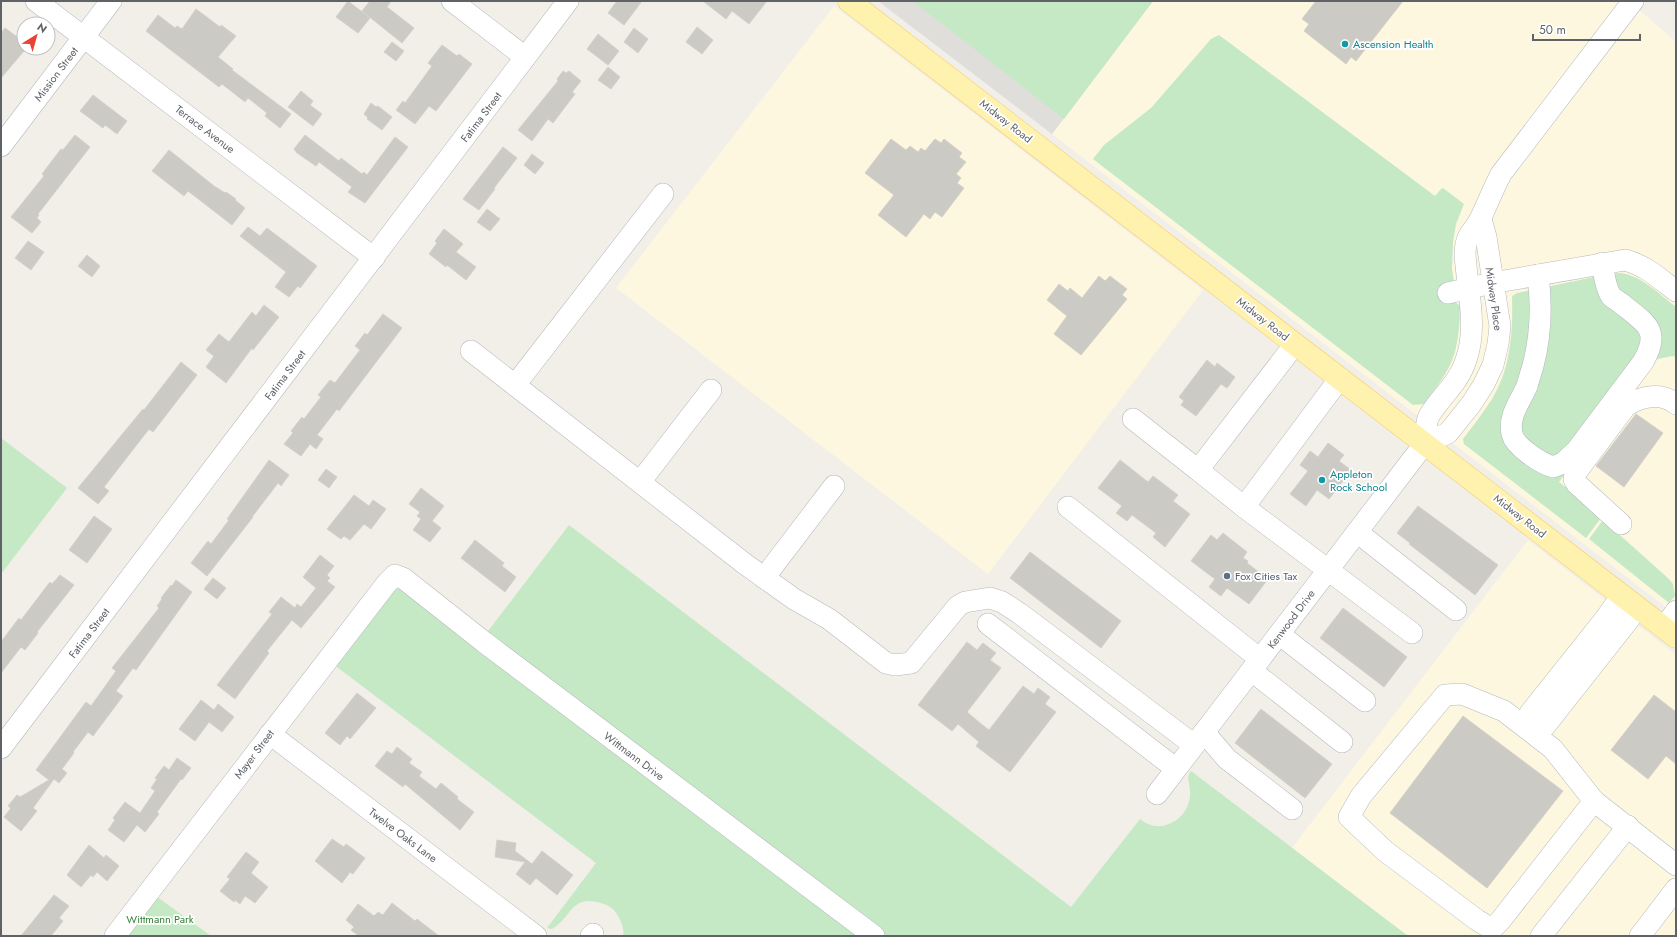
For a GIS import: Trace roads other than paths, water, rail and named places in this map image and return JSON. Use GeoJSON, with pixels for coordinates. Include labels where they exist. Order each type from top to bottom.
{"type":"FeatureCollection","features":[{"type":"Feature","properties":{"kind":"main road","name":"Midway Road"},"geometry":{"type":"LineString","coordinates":[[849,1],[1630,601],[1672,625]]}},
{"type":"Feature","properties":{"kind":"street","name":"Terrace Avenue"},"geometry":{"type":"LineString","coordinates":[[36,1],[374,258]]}},
{"type":"Feature","properties":{"kind":"street","name":"Mission Street"},"geometry":{"type":"LineString","coordinates":[[1,146],[111,1]]}},
{"type":"Feature","properties":{"kind":"street"},"geometry":{"type":"LineString","coordinates":[[452,1],[525,57]]}},
{"type":"Feature","properties":{"kind":"street","name":"Fatima Street"},"geometry":{"type":"LineString","coordinates":[[1,748],[568,1]]}},
{"type":"Feature","properties":{"kind":"street"},"geometry":{"type":"LineString","coordinates":[[1425,443],[1428,418],[1450,389],[1466,360],[1472,327],[1466,244],[1468,234],[1481,219],[1501,174],[1632,1]]}},
{"type":"Feature","properties":{"kind":"street"},"geometry":{"type":"LineString","coordinates":[[515,385],[663,194]]}},
{"type":"Feature","properties":{"kind":"street","name":"Midway Place"},"geometry":{"type":"LineString","coordinates":[[1425,443],[1448,433],[1472,403],[1484,384],[1493,365],[1498,344],[1500,326],[1492,283],[1486,237],[1481,219]]}},
{"type":"Feature","properties":{"kind":"street"},"geometry":{"type":"LineString","coordinates":[[1448,293],[1492,283],[1624,260],[1635,263],[1646,269],[1676,292]]}},
{"type":"Feature","properties":{"kind":"street"},"geometry":{"type":"LineString","coordinates":[[1538,275],[1541,324],[1537,348],[1527,385],[1513,414],[1511,426],[1514,442],[1543,463],[1553,467],[1563,463],[1576,451],[1649,352],[1652,338],[1647,324],[1611,296],[1606,285],[1602,263]]}},
{"type":"Feature","properties":{"kind":"street"},"geometry":{"type":"LineString","coordinates":[[1198,470],[1295,344]]}},
{"type":"Feature","properties":{"kind":"street"},"geometry":{"type":"LineString","coordinates":[[471,351],[764,578],[794,599],[829,619],[886,663],[895,665],[911,663],[958,606],[976,600],[990,598],[1002,602],[1019,612],[1199,738],[1292,809]]}},
{"type":"Feature","properties":{"kind":"street"},"geometry":{"type":"LineString","coordinates":[[1244,507],[1340,378]]}},
{"type":"Feature","properties":{"kind":"street"},"geometry":{"type":"LineString","coordinates":[[640,482],[711,390]]}},
{"type":"Feature","properties":{"kind":"street"},"geometry":{"type":"LineString","coordinates":[[1621,524],[1576,484],[1574,474],[1626,406],[1643,397],[1655,396],[1670,399],[1676,404]]}},
{"type":"Feature","properties":{"kind":"street"},"geometry":{"type":"LineString","coordinates":[[1132,419],[1244,507],[1412,633]]}},
{"type":"Feature","properties":{"kind":"street","name":"Kenwood Drive"},"geometry":{"type":"LineString","coordinates":[[1157,794],[1175,768],[1280,634],[1425,443]]}},
{"type":"Feature","properties":{"kind":"street"},"geometry":{"type":"LineString","coordinates":[[764,578],[834,486]]}},
{"type":"Feature","properties":{"kind":"street"},"geometry":{"type":"LineString","coordinates":[[1068,507],[1256,665],[1342,742]]}},
{"type":"Feature","properties":{"kind":"street"},"geometry":{"type":"LineString","coordinates":[[1357,532],[1456,610]]}},
{"type":"Feature","properties":{"kind":"street","name":"Mayer Street"},"geometry":{"type":"LineString","coordinates":[[115,936],[387,583],[395,575]]}},
{"type":"Feature","properties":{"kind":"street","name":"Wittmann Drive"},"geometry":{"type":"LineString","coordinates":[[395,575],[403,578],[490,647],[874,936]]}},
{"type":"Feature","properties":{"kind":"street"},"geometry":{"type":"LineString","coordinates":[[1530,730],[1530,713],[1605,619],[1630,601]]}},
{"type":"Feature","properties":{"kind":"street"},"geometry":{"type":"LineString","coordinates":[[988,624],[1175,768]]}},
{"type":"Feature","properties":{"kind":"street"},"geometry":{"type":"LineString","coordinates":[[1280,634],[1365,701]]}},
{"type":"Feature","properties":{"kind":"street"},"geometry":{"type":"LineString","coordinates":[[1594,801],[1500,921],[1497,932],[1477,920],[1385,851],[1349,817],[1361,796],[1445,694],[1462,694],[1504,710],[1530,730],[1553,749],[1594,801],[1628,826],[1676,865]]}},
{"type":"Feature","properties":{"kind":"street","name":"Twelve Oaks Lane"},"geometry":{"type":"LineString","coordinates":[[270,734],[536,936]]}},
{"type":"Feature","properties":{"kind":"street"},"geometry":{"type":"LineString","coordinates":[[1541,936],[1628,826]]}},
{"type":"Feature","properties":{"kind":"street"},"geometry":{"type":"LineString","coordinates":[[1640,936],[1676,889]]}},
{"type":"Feature","properties":{"kind":"place","name":"Ascension Health"},"geometry":{"type":"Point","coordinates":[1345,44]}},
{"type":"Feature","properties":{"kind":"place","name":"Appleton Rock School"},"geometry":{"type":"Point","coordinates":[1322,480]}},
{"type":"Feature","properties":{"kind":"place","name":"Fox Cities Tax"},"geometry":{"type":"Point","coordinates":[1227,576]}},
{"type":"Feature","properties":{"kind":"park label","name":"Wittmann Park"},"geometry":{"type":"Point","coordinates":[160,919]}}]}
